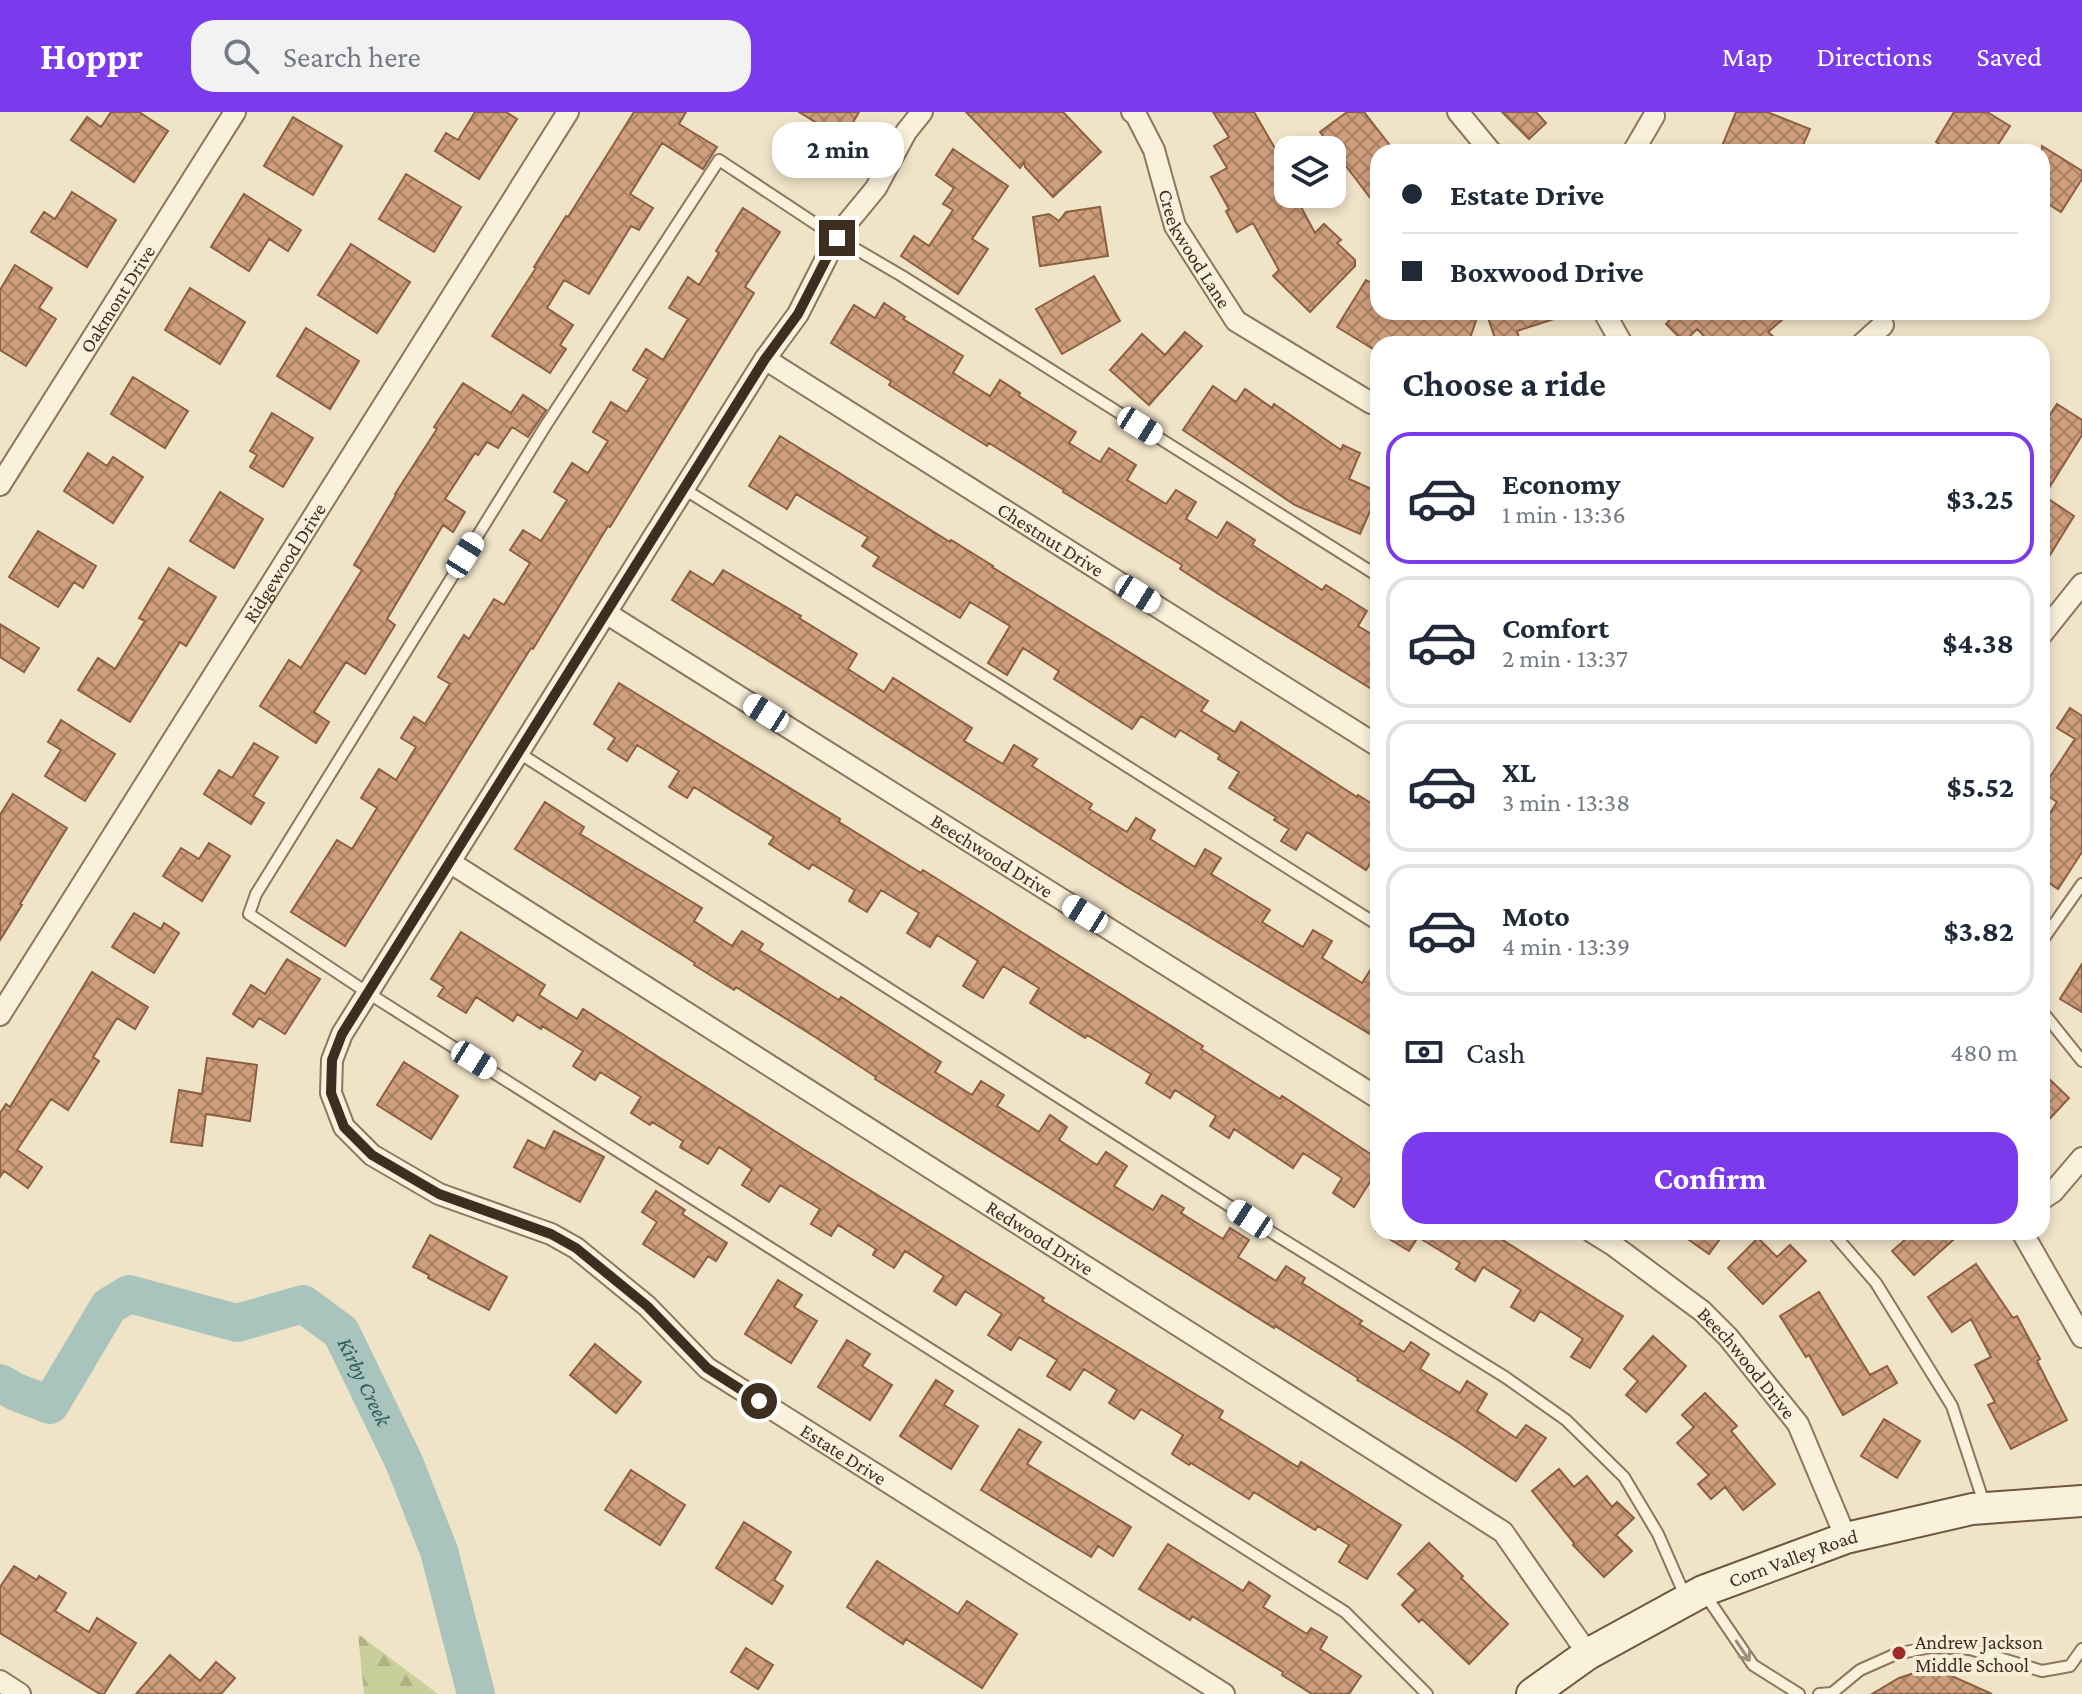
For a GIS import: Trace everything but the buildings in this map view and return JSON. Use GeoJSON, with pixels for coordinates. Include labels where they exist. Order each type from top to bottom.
{"type":"FeatureCollection","features":[{"type":"Feature","properties":{"kind":"main road","name":"Corn Valley Road"},"geometry":{"type":"LineString","coordinates":[[1532,1694],[1588,1654],[1695,1596],[1846,1538],[1972,1509],[2082,1501]]}},
{"type":"Feature","properties":{"kind":"street","name":"Oakmont Drive"},"geometry":{"type":"LineString","coordinates":[[0,485],[235,112]]}},
{"type":"Feature","properties":{"kind":"street","name":"Ridgewood Drive"},"geometry":{"type":"LineString","coordinates":[[1,1010],[568,112]]}},
{"type":"Feature","properties":{"kind":"street"},"geometry":{"type":"LineString","coordinates":[[368,993],[765,359],[798,314],[839,233],[876,188],[906,132],[922,112]]}},
{"type":"Feature","properties":{"kind":"street","name":"Creekwood Lane"},"geometry":{"type":"LineString","coordinates":[[1132,112],[1154,150],[1175,226],[1236,321],[1370,402]]}},
{"type":"Feature","properties":{"kind":"street"},"geometry":{"type":"LineString","coordinates":[[1458,112],[1484,144]]}},
{"type":"Feature","properties":{"kind":"street"},"geometry":{"type":"LineString","coordinates":[[1638,144],[1654,116]]}},
{"type":"Feature","properties":{"kind":"street"},"geometry":{"type":"LineString","coordinates":[[1871,336],[1883,325]]}},
{"type":"Feature","properties":{"kind":"street","name":"Chestnut Drive"},"geometry":{"type":"LineString","coordinates":[[765,359],[1370,741]]}},
{"type":"Feature","properties":{"kind":"street"},"geometry":{"type":"LineString","coordinates":[[2050,623],[2082,584]]}},
{"type":"Feature","properties":{"kind":"street","name":"Beechwood Drive"},"geometry":{"type":"LineString","coordinates":[[606,613],[1370,1093]]}},
{"type":"Feature","properties":{"kind":"street","name":"Redwood Drive"},"geometry":{"type":"LineString","coordinates":[[451,863],[1503,1532],[1588,1654]]}},
{"type":"Feature","properties":{"kind":"street","name":"Estate Drive"},"geometry":{"type":"LineString","coordinates":[[368,993],[342,1034],[332,1060],[331,1093],[344,1127],[372,1155],[439,1194],[551,1234],[576,1248],[647,1306],[707,1368],[1224,1694]]}},
{"type":"Feature","properties":{"kind":"street"},"geometry":{"type":"LineString","coordinates":[[2050,1194],[2082,1158]]}},
{"type":"Feature","properties":{"kind":"street","name":"Beechwood Drive"},"geometry":{"type":"LineString","coordinates":[[1605,1240],[1702,1311],[1728,1337],[1798,1424],[1846,1538]]}},
{"type":"Feature","properties":{"kind":"street"},"geometry":{"type":"LineString","coordinates":[[2027,1240],[2082,1337]]}},
{"type":"Feature","properties":{"kind":"street"},"geometry":{"type":"LineString","coordinates":[[0,1681],[20,1694]]}},
{"type":"Feature","properties":{"kind":"lane"},"geometry":{"type":"LineString","coordinates":[[1370,571],[916,284],[837,238],[719,160],[537,439],[256,894],[249,914],[368,993],[1345,1612],[1427,1694]]}},
{"type":"Feature","properties":{"kind":"lane"},"geometry":{"type":"LineString","coordinates":[[684,489],[1370,920]]}},
{"type":"Feature","properties":{"kind":"lane"},"geometry":{"type":"LineString","coordinates":[[519,753],[1250,1219],[1505,1377],[1566,1420],[1624,1477],[1695,1596],[1753,1665],[1799,1694]]}},
{"type":"Feature","properties":{"kind":"lane"},"geometry":{"type":"LineString","coordinates":[[2050,930],[2082,884]]}},
{"type":"Feature","properties":{"kind":"lane"},"geometry":{"type":"LineString","coordinates":[[2050,1021],[2082,1061]]}},
{"type":"Feature","properties":{"kind":"lane"},"geometry":{"type":"LineString","coordinates":[[1839,1240],[1876,1283],[1952,1406],[1986,1508]]}},
{"type":"Feature","properties":{"kind":"lane"},"geometry":{"type":"LineString","coordinates":[[1819,1694],[1832,1693],[1860,1670],[1896,1654],[1931,1647],[1970,1649],[2042,1671],[2070,1666],[2082,1649]]}},
{"type":"Feature","properties":{"kind":"green space"},"geometry":{"type":"Polygon","coordinates":[[[358,1634],[438,1694],[364,1694],[358,1634]]]}},
{"type":"Feature","properties":{"kind":"waterway","name":"Kirby Creek"},"geometry":{"type":"LineString","coordinates":[[0,1383],[50,1405],[109,1306],[129,1294],[237,1323],[303,1304],[341,1332],[404,1462],[439,1551],[476,1694]]}},
{"type":"Feature","properties":{"kind":"place","name":"Andrew Jackson Middle School"},"geometry":{"type":"Point","coordinates":[1899,1653]}},
{"type":"Feature","properties":{"kind":"route"},"geometry":{"type":"LineString","coordinates":[[759,1401],[707,1368],[647,1306],[576,1248],[551,1234],[439,1194],[372,1155],[344,1127],[331,1093],[332,1060],[342,1034],[765,359],[798,314],[837,238]]}}]}
